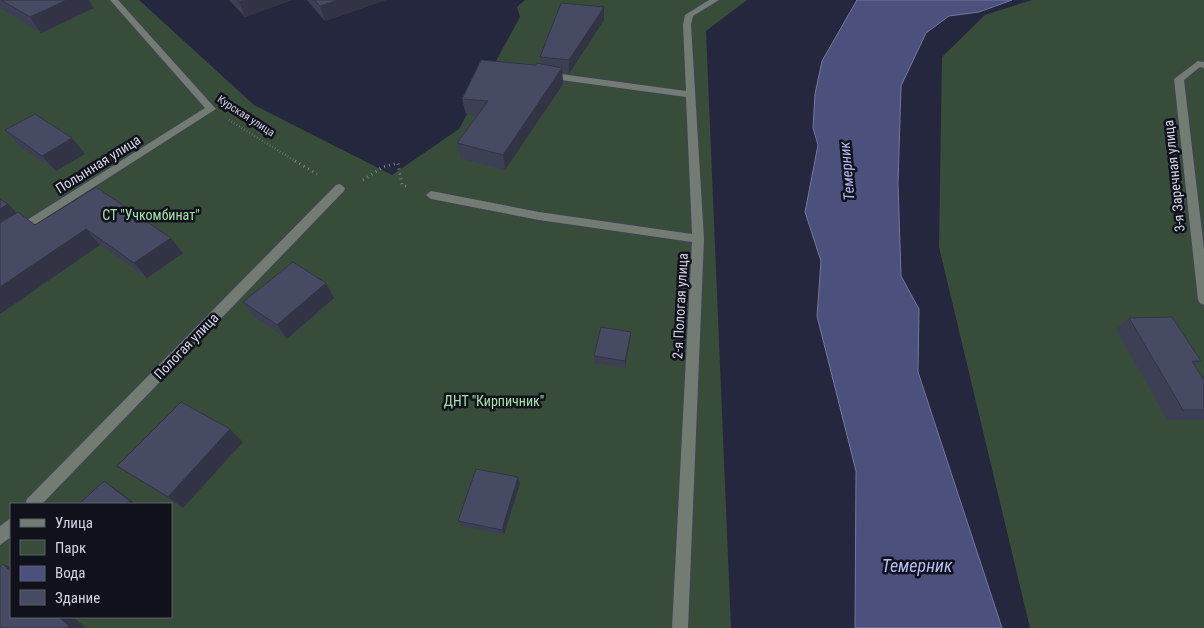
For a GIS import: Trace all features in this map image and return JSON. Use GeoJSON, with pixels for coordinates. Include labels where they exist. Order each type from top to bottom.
{"type":"FeatureCollection","features":[{"type":"Feature","properties":{"kind":"street","name":"Курская улица"},"geometry":{"type":"LineString","coordinates":[[114,0],[211,110]]}},
{"type":"Feature","properties":{"kind":"street","name":"2-я Пологая улица"},"geometry":{"type":"LineString","coordinates":[[680,628],[698,239],[687,25],[689,15],[715,0]]}},
{"type":"Feature","properties":{"kind":"street","name":"3-я Заречная улица"},"geometry":{"type":"LineString","coordinates":[[1204,65],[1198,64],[1178,79],[1204,300]]}},
{"type":"Feature","properties":{"kind":"street"},"geometry":{"type":"LineString","coordinates":[[539,74],[691,95]]}},
{"type":"Feature","properties":{"kind":"street","name":"Полынная улица"},"geometry":{"type":"LineString","coordinates":[[0,244],[211,110]]}},
{"type":"Feature","properties":{"kind":"street","name":"Пологая улица"},"geometry":{"type":"LineString","coordinates":[[33,503],[340,188]]}},
{"type":"Feature","properties":{"kind":"street"},"geometry":{"type":"LineString","coordinates":[[431,195],[539,216],[698,239]]}},
{"type":"Feature","properties":{"kind":"street"},"geometry":{"type":"LineString","coordinates":[[0,537],[10,527]]}},
{"type":"Feature","properties":{"kind":"path","name":"Курская улица"},"geometry":{"type":"LineString","coordinates":[[211,110],[340,188]]}},
{"type":"Feature","properties":{"kind":"path"},"geometry":{"type":"LineString","coordinates":[[340,188],[360,182],[383,167],[398,163],[402,185],[431,195]]}},
{"type":"Feature","properties":{"kind":"green space","name":"ДНТ \"Кирпичник\""},"geometry":{"type":"Polygon","coordinates":[[[0,0],[139,0],[254,105],[392,175],[459,129],[520,17],[517,7],[525,0],[747,0],[706,31],[731,628],[0,628],[0,0]]]}},
{"type":"Feature","properties":{"kind":"green space"},"geometry":{"type":"Polygon","coordinates":[[[1032,0],[1204,0],[1204,628],[1030,628],[939,247],[942,57],[985,15],[1032,0]]]}},
{"type":"Feature","properties":{"kind":"water","name":"Темерник"},"geometry":{"type":"Polygon","coordinates":[[[857,0],[1012,0],[979,12],[949,16],[926,33],[901,86],[898,183],[901,276],[919,309],[918,372],[1002,628],[855,628],[856,471],[817,316],[821,261],[805,212],[818,145],[813,128],[815,94],[822,61],[857,0]]]}},
{"type":"Feature","properties":{"kind":"building"},"geometry":{"type":"Polygon","coordinates":[[[1,0],[67,0],[30,17],[1,0]]]}},
{"type":"Feature","properties":{"kind":"building"},"geometry":{"type":"Polygon","coordinates":[[[314,0],[338,0],[320,6],[314,0]]]}},
{"type":"Feature","properties":{"kind":"building"},"geometry":{"type":"Polygon","coordinates":[[[561,3],[604,7],[569,60],[540,57],[561,3]]]}},
{"type":"Feature","properties":{"kind":"building"},"geometry":{"type":"Polygon","coordinates":[[[481,60],[536,65],[537,63],[562,68],[503,155],[457,143],[488,101],[462,99],[481,60]]]}},
{"type":"Feature","properties":{"kind":"building"},"geometry":{"type":"Polygon","coordinates":[[[35,114],[72,138],[42,156],[5,130],[35,114]]]}},
{"type":"Feature","properties":{"kind":"building"},"geometry":{"type":"Polygon","coordinates":[[[96,187],[171,238],[134,263],[86,229],[0,287],[0,223],[18,212],[35,225],[96,187]]]}},
{"type":"Feature","properties":{"kind":"building"},"geometry":{"type":"Polygon","coordinates":[[[0,199],[8,204],[0,209],[0,199]]]}},
{"type":"Feature","properties":{"kind":"building"},"geometry":{"type":"Polygon","coordinates":[[[293,262],[326,283],[277,325],[243,302],[293,262]]]}},
{"type":"Feature","properties":{"kind":"building"},"geometry":{"type":"Polygon","coordinates":[[[1172,317],[1201,361],[1192,361],[1204,380],[1204,410],[1183,410],[1129,318],[1172,317]]]}},
{"type":"Feature","properties":{"kind":"building"},"geometry":{"type":"Polygon","coordinates":[[[601,327],[631,332],[625,361],[594,356],[601,327]]]}},
{"type":"Feature","properties":{"kind":"building"},"geometry":{"type":"Polygon","coordinates":[[[181,402],[230,429],[168,497],[117,466],[181,402]]]}},
{"type":"Feature","properties":{"kind":"building"},"geometry":{"type":"Polygon","coordinates":[[[476,469],[518,477],[502,530],[458,521],[476,469]]]}},
{"type":"Feature","properties":{"kind":"building"},"geometry":{"type":"Polygon","coordinates":[[[104,481],[130,501],[127,503],[80,503],[104,481]]]}},
{"type":"Feature","properties":{"kind":"building"},"geometry":{"type":"Polygon","coordinates":[[[3,564],[10,571],[10,618],[60,618],[69,626],[67,628],[0,628],[0,567],[3,564]]]}},
{"type":"Feature","properties":{"kind":"park label","name":"СТ \"Учкомбинат\""},"geometry":{"type":"Point","coordinates":[151,215]}}]}
